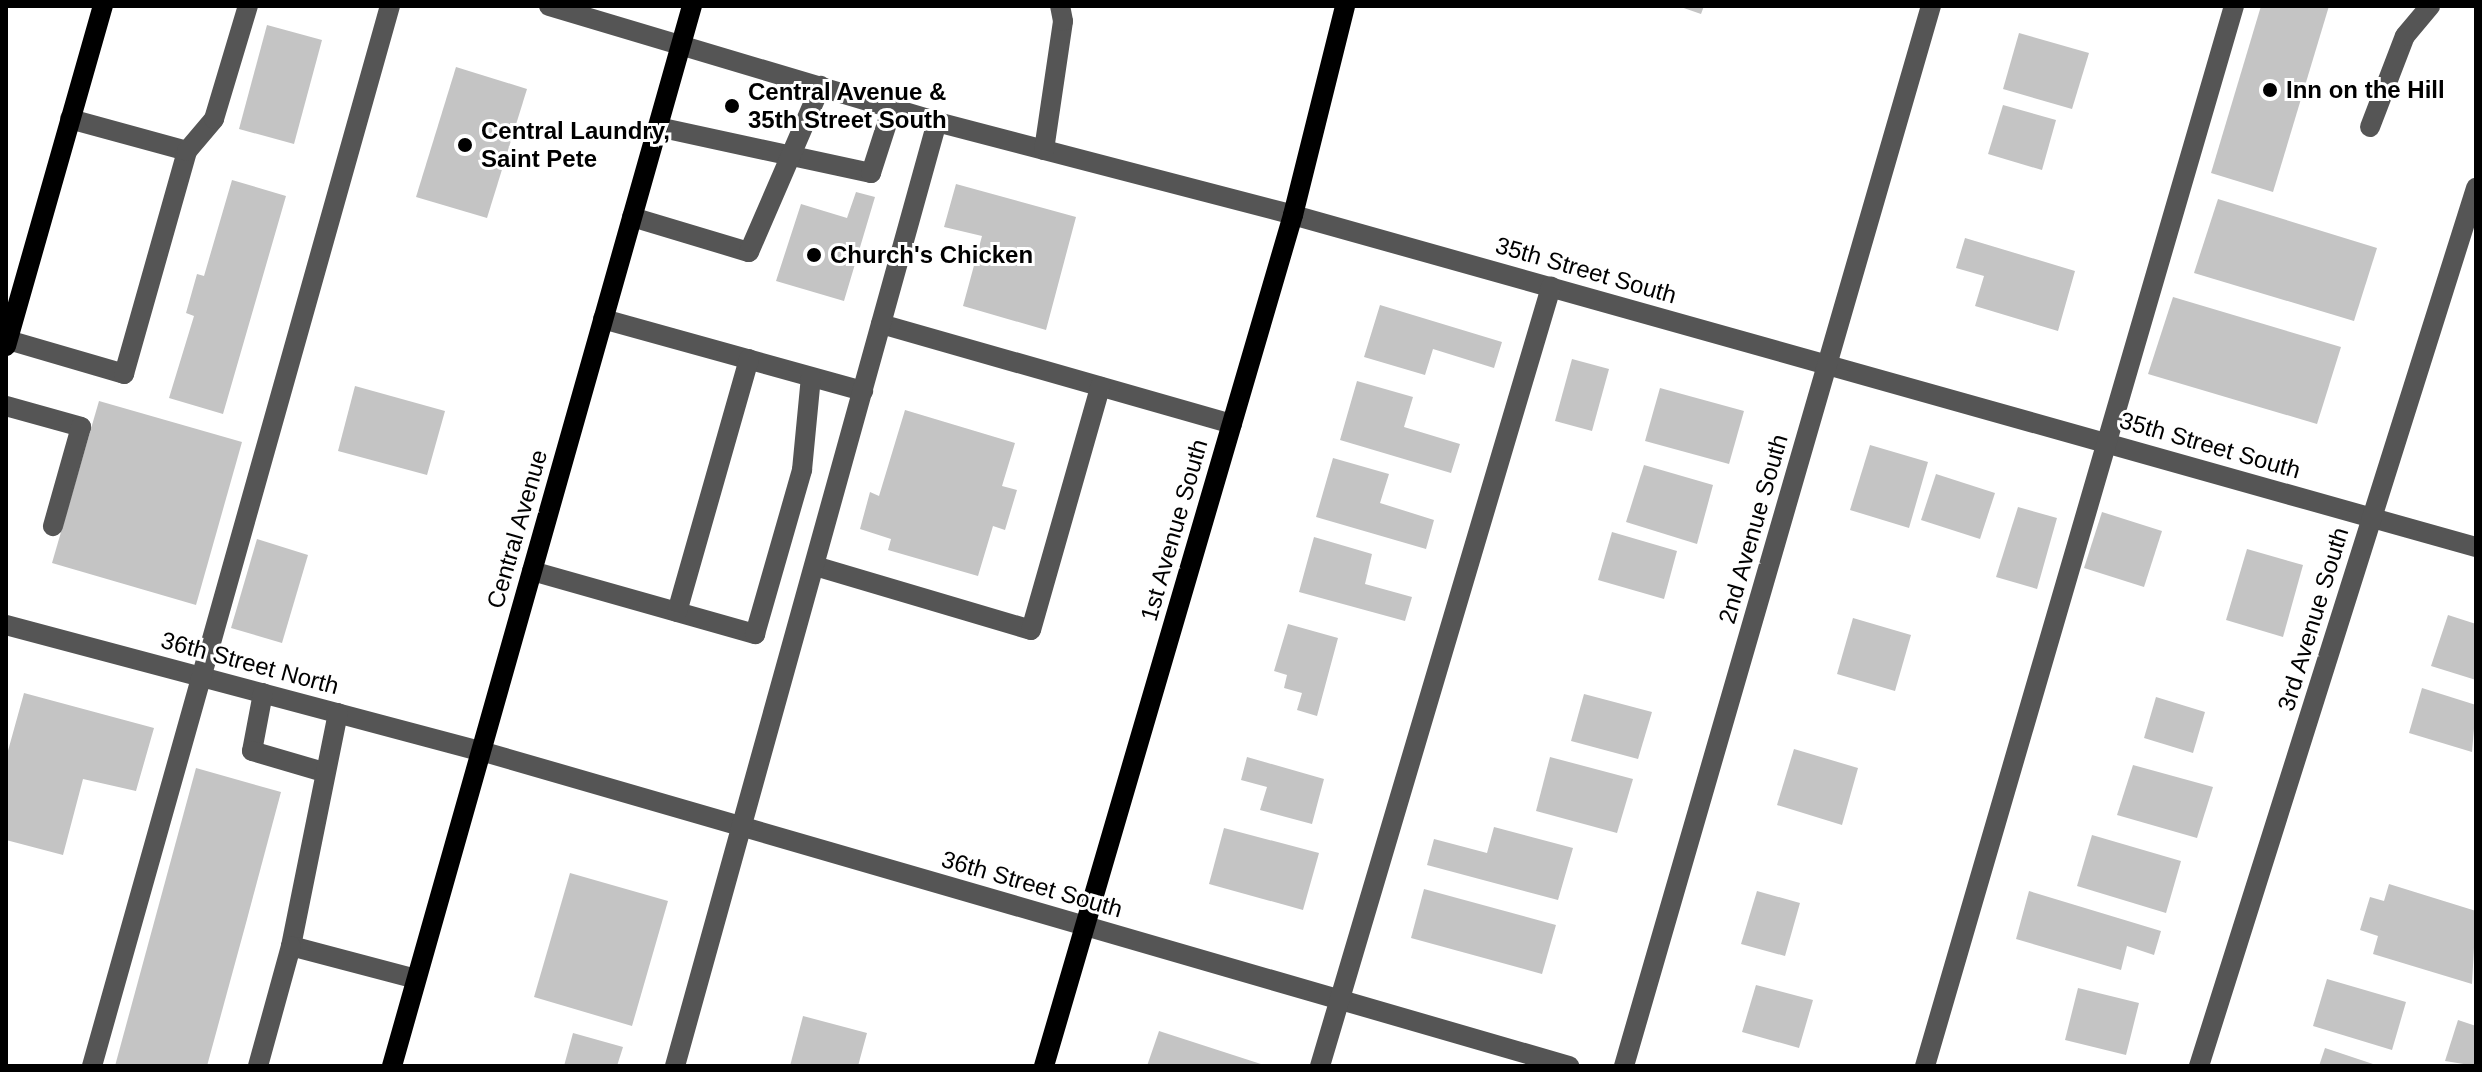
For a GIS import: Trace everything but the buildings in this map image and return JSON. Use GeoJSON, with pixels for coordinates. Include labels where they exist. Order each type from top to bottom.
{"type":"FeatureCollection","features":[{"type":"Feature","properties":{"kind":"main road"},"geometry":{"type":"LineString","coordinates":[[7,343],[103,6]]}},
{"type":"Feature","properties":{"kind":"main road","name":"Central Avenue"},"geometry":{"type":"LineString","coordinates":[[392,1066],[692,6]]}},
{"type":"Feature","properties":{"kind":"main road","name":"1st Avenue South"},"geometry":{"type":"LineString","coordinates":[[1044,1066],[1293,215],[1345,6]]}},
{"type":"Feature","properties":{"kind":"street"},"geometry":{"type":"LineString","coordinates":[[7,343],[124,374],[187,151],[214,119],[248,6]]}},
{"type":"Feature","properties":{"kind":"street"},"geometry":{"type":"LineString","coordinates":[[92,1066],[204,678],[390,6]]}},
{"type":"Feature","properties":{"kind":"street","name":"35th Street South"},"geometry":{"type":"LineString","coordinates":[[549,6],[937,122],[1293,215],[2476,547]]}},
{"type":"Feature","properties":{"kind":"street"},"geometry":{"type":"LineString","coordinates":[[1044,150],[1063,21],[1060,6]]}},
{"type":"Feature","properties":{"kind":"street","name":"2nd Avenue South"},"geometry":{"type":"LineString","coordinates":[[1624,1066],[1931,6]]}},
{"type":"Feature","properties":{"kind":"street"},"geometry":{"type":"LineString","coordinates":[[1925,1066],[2109,444],[2234,6]]}},
{"type":"Feature","properties":{"kind":"street"},"geometry":{"type":"LineString","coordinates":[[2370,127],[2405,36],[2430,6]]}},
{"type":"Feature","properties":{"kind":"street"},"geometry":{"type":"LineString","coordinates":[[632,217],[749,252],[821,86]]}},
{"type":"Feature","properties":{"kind":"street"},"geometry":{"type":"LineString","coordinates":[[658,127],[871,173],[892,108]]}},
{"type":"Feature","properties":{"kind":"street"},"geometry":{"type":"LineString","coordinates":[[70,119],[187,151]]}},
{"type":"Feature","properties":{"kind":"street"},"geometry":{"type":"LineString","coordinates":[[675,1066],[937,122]]}},
{"type":"Feature","properties":{"kind":"street","name":"3rd Avenue South"},"geometry":{"type":"LineString","coordinates":[[2199,1066],[2476,188]]}},
{"type":"Feature","properties":{"kind":"street"},"geometry":{"type":"LineString","coordinates":[[1320,1066],[1551,287]]}},
{"type":"Feature","properties":{"kind":"street"},"geometry":{"type":"LineString","coordinates":[[603,319],[863,391]]}},
{"type":"Feature","properties":{"kind":"street"},"geometry":{"type":"LineString","coordinates":[[881,324],[1232,424]]}},
{"type":"Feature","properties":{"kind":"street"},"geometry":{"type":"LineString","coordinates":[[677,612],[749,359]]}},
{"type":"Feature","properties":{"kind":"street"},"geometry":{"type":"LineString","coordinates":[[532,571],[755,634],[802,470],[811,377]]}},
{"type":"Feature","properties":{"kind":"street"},"geometry":{"type":"LineString","coordinates":[[815,566],[1031,630],[1100,387]]}},
{"type":"Feature","properties":{"kind":"street"},"geometry":{"type":"LineString","coordinates":[[6,406],[81,427],[53,526]]}},
{"type":"Feature","properties":{"kind":"street","name":"36th Street North"},"geometry":{"type":"LineString","coordinates":[[6,625],[481,751]]}},
{"type":"Feature","properties":{"kind":"street"},"geometry":{"type":"LineString","coordinates":[[263,693],[252,751],[324,772]]}},
{"type":"Feature","properties":{"kind":"street"},"geometry":{"type":"LineString","coordinates":[[258,1066],[291,946],[338,713]]}},
{"type":"Feature","properties":{"kind":"street","name":"36th Street South"},"geometry":{"type":"LineString","coordinates":[[481,751],[1569,1066]]}},
{"type":"Feature","properties":{"kind":"street"},"geometry":{"type":"LineString","coordinates":[[291,946],[416,979]]}},
{"type":"Feature","properties":{"kind":"place","name":"Inn on the Hill"},"geometry":{"type":"Point","coordinates":[2270,90]}},
{"type":"Feature","properties":{"kind":"place","name":"Central Avenue & 35th Street South"},"geometry":{"type":"Point","coordinates":[732,106]}},
{"type":"Feature","properties":{"kind":"place","name":"Central Laundry, Saint Pete"},"geometry":{"type":"Point","coordinates":[465,145]}},
{"type":"Feature","properties":{"kind":"place","name":"Church's Chicken"},"geometry":{"type":"Point","coordinates":[814,255]}}]}
